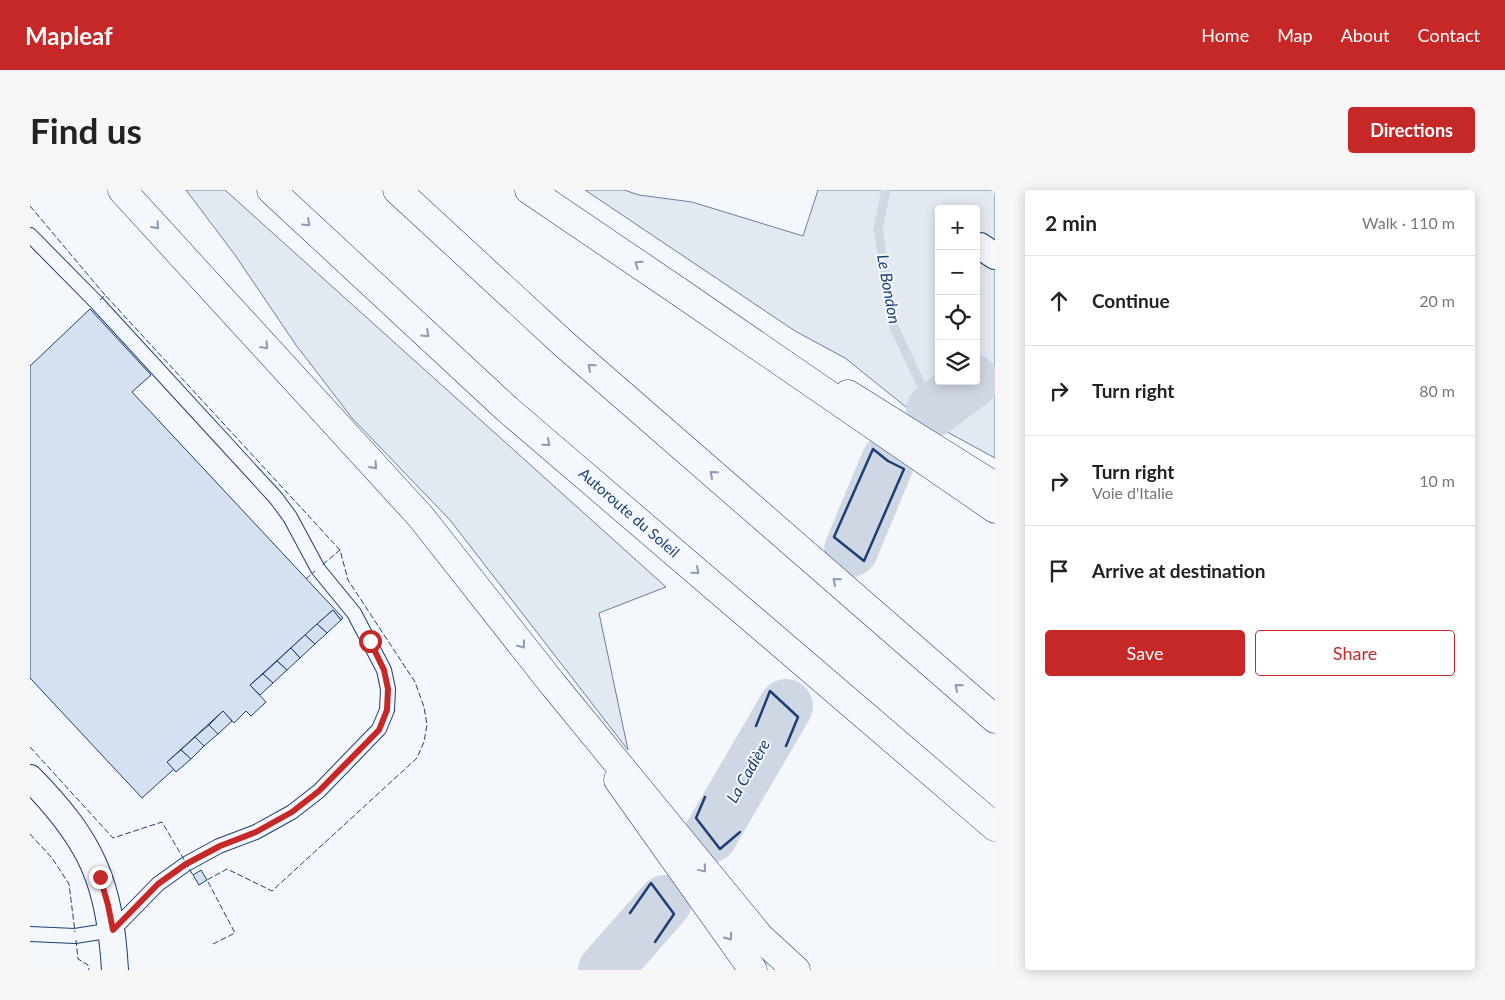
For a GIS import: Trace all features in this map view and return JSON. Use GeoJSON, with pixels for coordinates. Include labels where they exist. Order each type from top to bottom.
{"type":"FeatureCollection","features":[{"type":"Feature","properties":{"kind":"main road"},"geometry":{"type":"LineString","coordinates":[[122,190],[420,517],[550,682],[760,937],[796,970]]}},
{"type":"Feature","properties":{"kind":"main road","name":"Autoroute du Soleil"},"geometry":{"type":"LineString","coordinates":[[271,190],[507,409],[995,827]]}},
{"type":"Feature","properties":{"kind":"main road"},"geometry":{"type":"LineString","coordinates":[[397,190],[564,344],[995,719]]}},
{"type":"Feature","properties":{"kind":"main road"},"geometry":{"type":"LineString","coordinates":[[529,190],[678,291],[916,444],[995,486]]}},
{"type":"Feature","properties":{"kind":"main road"},"geometry":{"type":"LineString","coordinates":[[916,444],[995,509]]}},
{"type":"Feature","properties":{"kind":"main road"},"geometry":{"type":"LineString","coordinates":[[550,682],[650,828],[753,970]]}},
{"type":"Feature","properties":{"kind":"street"},"geometry":{"type":"LineString","coordinates":[[30,778],[69,822],[87,849],[100,877],[113,930],[115,970]]}},
{"type":"Feature","properties":{"kind":"lane"},"geometry":{"type":"LineString","coordinates":[[30,235],[97,303],[276,498],[290,517],[318,569],[354,613],[384,670],[388,689],[387,710],[379,730],[319,791],[292,812],[256,832],[220,846],[186,864],[152,890],[113,930],[75,936],[30,934]]}},
{"type":"Feature","properties":{"kind":"shaded area"},"geometry":{"type":"Polygon","coordinates":[[[186,190],[225,190],[666,587],[599,613],[628,750],[450,520],[352,418],[296,345],[235,255],[186,190]]]}},
{"type":"Feature","properties":{"kind":"shaded area"},"geometry":{"type":"Polygon","coordinates":[[[585,190],[624,190],[639,195],[692,202],[803,236],[818,190],[995,190],[995,458],[916,415],[845,358],[795,331],[585,190]]]}},
{"type":"Feature","properties":{"kind":"building"},"geometry":{"type":"Polygon","coordinates":[[[90,309],[151,375],[132,392],[343,618],[341,620],[333,610],[317,624],[250,685],[266,702],[251,716],[246,711],[234,723],[223,711],[167,762],[174,769],[142,798],[30,678],[30,366],[90,309]]]}},
{"type":"Feature","properties":{"kind":"building"},"geometry":{"type":"Polygon","coordinates":[[[333,610],[341,620],[327,633],[317,624],[333,610]]]}},
{"type":"Feature","properties":{"kind":"building"},"geometry":{"type":"Polygon","coordinates":[[[317,624],[327,633],[315,644],[305,635],[317,624]]]}},
{"type":"Feature","properties":{"kind":"building"},"geometry":{"type":"Polygon","coordinates":[[[305,635],[315,644],[300,658],[291,648],[305,635]]]}},
{"type":"Feature","properties":{"kind":"building"},"geometry":{"type":"Polygon","coordinates":[[[291,648],[300,658],[287,670],[277,661],[291,648]]]}},
{"type":"Feature","properties":{"kind":"building"},"geometry":{"type":"Polygon","coordinates":[[[277,661],[287,670],[273,683],[263,674],[277,661]]]}},
{"type":"Feature","properties":{"kind":"building"},"geometry":{"type":"Polygon","coordinates":[[[263,674],[273,683],[260,695],[250,685],[263,674]]]}},
{"type":"Feature","properties":{"kind":"building"},"geometry":{"type":"Polygon","coordinates":[[[223,711],[232,721],[218,734],[209,725],[223,711]]]}},
{"type":"Feature","properties":{"kind":"building"},"geometry":{"type":"Polygon","coordinates":[[[209,725],[218,734],[204,746],[195,737],[209,725]]]}},
{"type":"Feature","properties":{"kind":"building"},"geometry":{"type":"Polygon","coordinates":[[[195,737],[204,746],[191,759],[181,750],[195,737]]]}},
{"type":"Feature","properties":{"kind":"building"},"geometry":{"type":"Polygon","coordinates":[[[181,750],[191,759],[176,772],[167,762],[181,750]]]}},
{"type":"Feature","properties":{"kind":"building"},"geometry":{"type":"Polygon","coordinates":[[[201,870],[207,880],[199,885],[193,875],[201,870]]]}},
{"type":"Feature","properties":{"kind":"waterway","name":"Le Bondon"},"geometry":{"type":"LineString","coordinates":[[886,190],[878,229],[894,327],[933,410]]}},
{"type":"Feature","properties":{"kind":"waterway","name":"La Cadière"},"geometry":{"type":"LineString","coordinates":[[933,410],[967,385]]}},
{"type":"Feature","properties":{"kind":"waterway","name":"La Cadière"},"geometry":{"type":"LineString","coordinates":[[851,550],[888,461]]}},
{"type":"Feature","properties":{"kind":"waterway","name":"La Cadière"},"geometry":{"type":"LineString","coordinates":[[710,836],[786,706]]}},
{"type":"Feature","properties":{"kind":"waterway","name":"La Cadière"},"geometry":{"type":"LineString","coordinates":[[605,970],[665,902]]}},
{"type":"Feature","properties":{"kind":"fence"},"geometry":{"type":"LineString","coordinates":[[30,206],[105,295]]}},
{"type":"Feature","properties":{"kind":"fence"},"geometry":{"type":"LineString","coordinates":[[100,300],[105,295],[340,550]]}},
{"type":"Feature","properties":{"kind":"fence"},"geometry":{"type":"LineString","coordinates":[[213,944],[235,933],[207,880],[227,869],[272,891],[417,758],[424,742],[427,725],[424,707],[415,682],[348,580],[340,550],[321,566]]}},
{"type":"Feature","properties":{"kind":"fence"},"geometry":{"type":"LineString","coordinates":[[306,579],[315,571]]}},
{"type":"Feature","properties":{"kind":"fence"},"geometry":{"type":"LineString","coordinates":[[30,747],[113,838],[162,822],[193,875]]}},
{"type":"Feature","properties":{"kind":"fence"},"geometry":{"type":"LineString","coordinates":[[30,834],[52,858],[69,884],[75,932]]}},
{"type":"Feature","properties":{"kind":"fence"},"geometry":{"type":"LineString","coordinates":[[76,940],[78,959],[88,965],[89,970]]}},
{"type":"Feature","properties":{"kind":"wall"},"geometry":{"type":"LineString","coordinates":[[873,449],[888,461],[904,469],[864,561],[834,537],[873,449]]}},
{"type":"Feature","properties":{"kind":"wall"},"geometry":{"type":"LineString","coordinates":[[756,726],[770,691],[798,717],[786,746]]}},
{"type":"Feature","properties":{"kind":"wall"},"geometry":{"type":"LineString","coordinates":[[705,797],[696,818],[720,849],[740,832]]}},
{"type":"Feature","properties":{"kind":"wall"},"geometry":{"type":"LineString","coordinates":[[630,913],[651,883],[674,914],[655,942]]}},
{"type":"Feature","properties":{"kind":"route"},"geometry":{"type":"LineString","coordinates":[[100,877],[113,930],[134,906],[158,884],[186,864],[220,846],[256,832],[292,812],[319,791],[379,730],[387,710],[388,689],[384,670],[370,641]]}}]}
